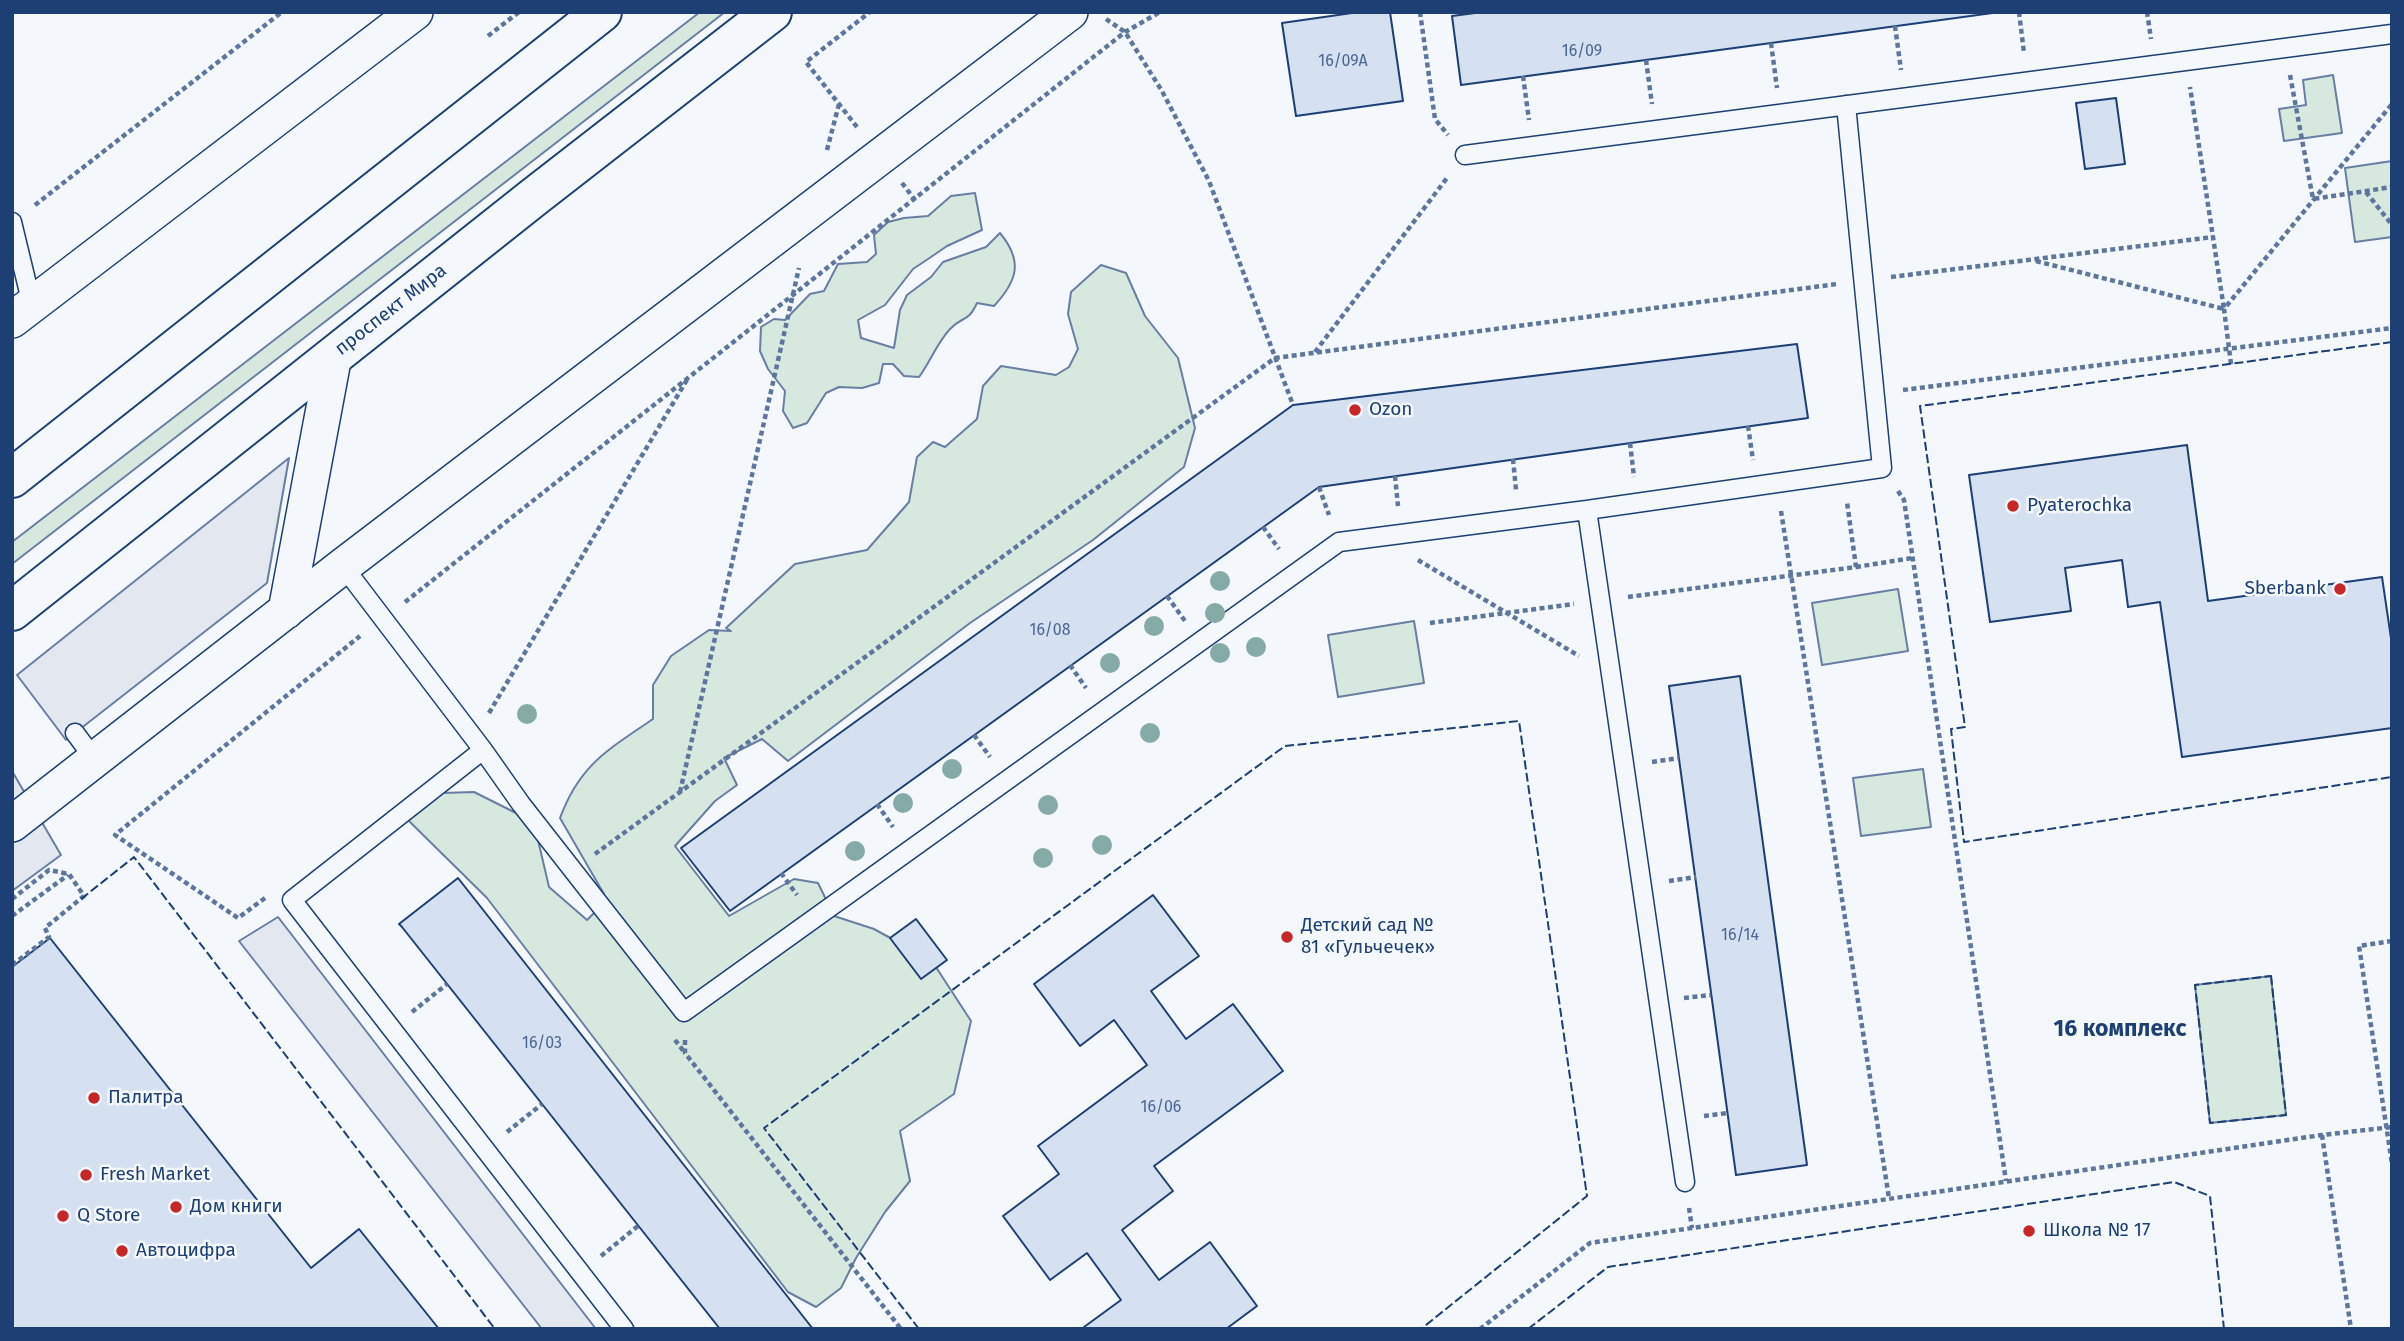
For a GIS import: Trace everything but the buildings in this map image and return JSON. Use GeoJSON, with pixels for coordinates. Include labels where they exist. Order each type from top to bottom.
{"type":"FeatureCollection","features":[{"type":"Feature","properties":{"kind":"main road"},"geometry":{"type":"LineString","coordinates":[[12,478],[602,12]]}},
{"type":"Feature","properties":{"kind":"main road","name":"проспект Мира"},"geometry":{"type":"LineString","coordinates":[[12,611],[772,12]]}},
{"type":"Feature","properties":{"kind":"street"},"geometry":{"type":"LineString","coordinates":[[22,312],[415,12]]}},
{"type":"Feature","properties":{"kind":"street"},"geometry":{"type":"LineString","coordinates":[[12,824],[85,746],[286,611],[1070,12]]}},
{"type":"Feature","properties":{"kind":"street"},"geometry":{"type":"LineString","coordinates":[[286,611],[334,355]]}},
{"type":"Feature","properties":{"kind":"lane"},"geometry":{"type":"LineString","coordinates":[[1465,155],[2392,34]]}},
{"type":"Feature","properties":{"kind":"lane"},"geometry":{"type":"LineString","coordinates":[[343,566],[521,804],[684,1012],[1339,542],[1882,468],[1846,105]]}},
{"type":"Feature","properties":{"kind":"lane"},"geometry":{"type":"LineString","coordinates":[[12,222],[22,312]]}},
{"type":"Feature","properties":{"kind":"lane"},"geometry":{"type":"LineString","coordinates":[[1587,510],[1685,1182]]}},
{"type":"Feature","properties":{"kind":"lane"},"geometry":{"type":"LineString","coordinates":[[483,750],[292,900],[624,1329]]}},
{"type":"Feature","properties":{"kind":"path"},"geometry":{"type":"LineString","coordinates":[[12,222],[282,12]]}},
{"type":"Feature","properties":{"kind":"path"},"geometry":{"type":"LineString","coordinates":[[488,36],[519,12]]}},
{"type":"Feature","properties":{"kind":"path"},"geometry":{"type":"LineString","coordinates":[[870,12],[806,62],[915,200]]}},
{"type":"Feature","properties":{"kind":"path"},"geometry":{"type":"LineString","coordinates":[[1097,12],[1125,32],[1162,91],[1209,181],[1293,405]]}},
{"type":"Feature","properties":{"kind":"path"},"geometry":{"type":"LineString","coordinates":[[400,606],[1125,32],[1160,12]]}},
{"type":"Feature","properties":{"kind":"path"},"geometry":{"type":"LineString","coordinates":[[1315,353],[1465,155],[1435,119],[1420,12]]}},
{"type":"Feature","properties":{"kind":"path"},"geometry":{"type":"LineString","coordinates":[[2019,12],[2028,81]]}},
{"type":"Feature","properties":{"kind":"path"},"geometry":{"type":"LineString","coordinates":[[1895,26],[1905,97]]}},
{"type":"Feature","properties":{"kind":"path"},"geometry":{"type":"LineString","coordinates":[[1770,43],[1780,113]]}},
{"type":"Feature","properties":{"kind":"path"},"geometry":{"type":"LineString","coordinates":[[2285,47],[2313,199]]}},
{"type":"Feature","properties":{"kind":"path"},"geometry":{"type":"LineString","coordinates":[[1646,60],[1656,130]]}},
{"type":"Feature","properties":{"kind":"path"},"geometry":{"type":"LineString","coordinates":[[2186,60],[2231,364]]}},
{"type":"Feature","properties":{"kind":"path"},"geometry":{"type":"LineString","coordinates":[[1523,76],[1532,146]]}},
{"type":"Feature","properties":{"kind":"path"},"geometry":{"type":"LineString","coordinates":[[826,155],[839,104]]}},
{"type":"Feature","properties":{"kind":"path"},"geometry":{"type":"LineString","coordinates":[[2224,309],[2392,104]]}},
{"type":"Feature","properties":{"kind":"path"},"geometry":{"type":"LineString","coordinates":[[2313,199],[2392,187]]}},
{"type":"Feature","properties":{"kind":"path"},"geometry":{"type":"LineString","coordinates":[[2365,191],[2392,225]]}},
{"type":"Feature","properties":{"kind":"path"},"geometry":{"type":"LineString","coordinates":[[573,870],[1275,358],[2213,237]]}},
{"type":"Feature","properties":{"kind":"path"},"geometry":{"type":"LineString","coordinates":[[2032,260],[2224,309]]}},
{"type":"Feature","properties":{"kind":"path"},"geometry":{"type":"LineString","coordinates":[[680,792],[793,293]]}},
{"type":"Feature","properties":{"kind":"path"},"geometry":{"type":"LineString","coordinates":[[1875,393],[2392,328]]}},
{"type":"Feature","properties":{"kind":"path"},"geometry":{"type":"LineString","coordinates":[[485,720],[690,375]]}},
{"type":"Feature","properties":{"kind":"path"},"geometry":{"type":"LineString","coordinates":[[1882,468],[1904,500],[2006,1181]]}},
{"type":"Feature","properties":{"kind":"path"},"geometry":{"type":"LineString","coordinates":[[1843,473],[1856,567]]}},
{"type":"Feature","properties":{"kind":"path"},"geometry":{"type":"LineString","coordinates":[[1776,482],[1889,1198]]}},
{"type":"Feature","properties":{"kind":"path"},"geometry":{"type":"LineString","coordinates":[[1378,537],[1611,675]]}},
{"type":"Feature","properties":{"kind":"path"},"geometry":{"type":"LineString","coordinates":[[1430,622],[1912,558]]}},
{"type":"Feature","properties":{"kind":"path"},"geometry":{"type":"LineString","coordinates":[[270,894],[238,918],[115,835],[360,635]]}},
{"type":"Feature","properties":{"kind":"path"},"geometry":{"type":"LineString","coordinates":[[12,899],[49,870],[69,874],[84,896],[45,928],[49,937],[12,965]]}},
{"type":"Feature","properties":{"kind":"path"},"geometry":{"type":"LineString","coordinates":[[12,916],[69,874]]}},
{"type":"Feature","properties":{"kind":"path"},"geometry":{"type":"LineString","coordinates":[[2392,941],[2359,946],[2389,1127],[2392,1164]]}},
{"type":"Feature","properties":{"kind":"path"},"geometry":{"type":"LineString","coordinates":[[391,1028],[447,984]]}},
{"type":"Feature","properties":{"kind":"path"},"geometry":{"type":"LineString","coordinates":[[684,1012],[685,1053]]}},
{"type":"Feature","properties":{"kind":"path"},"geometry":{"type":"LineString","coordinates":[[668,1031],[901,1329]]}},
{"type":"Feature","properties":{"kind":"path"},"geometry":{"type":"LineString","coordinates":[[485,1149],[542,1104]]}},
{"type":"Feature","properties":{"kind":"path"},"geometry":{"type":"LineString","coordinates":[[1480,1329],[1590,1243],[2389,1127]]}},
{"type":"Feature","properties":{"kind":"path"},"geometry":{"type":"LineString","coordinates":[[2322,1135],[2351,1329]]}},
{"type":"Feature","properties":{"kind":"path"},"geometry":{"type":"LineString","coordinates":[[580,1272],[639,1226]]}},
{"type":"Feature","properties":{"kind":"shaded area"},"geometry":{"type":"Polygon","coordinates":[[[700,12],[725,12],[12,564],[12,542],[700,12]]]}},
{"type":"Feature","properties":{"kind":"shaded area"},"geometry":{"type":"Polygon","coordinates":[[[2333,75],[2342,133],[2284,141],[2279,109],[2306,105],[2303,80],[2333,75]]]}},
{"type":"Feature","properties":{"kind":"shaded area"},"geometry":{"type":"Polygon","coordinates":[[[2392,161],[2392,237],[2355,242],[2345,168],[2392,161]]]}},
{"type":"Feature","properties":{"kind":"shaded area"},"geometry":{"type":"Polygon","coordinates":[[[975,193],[982,230],[947,246],[913,269],[885,305],[858,320],[861,338],[894,348],[900,310],[907,295],[931,277],[943,262],[986,247],[1000,233],[1015,262],[1013,279],[1002,297],[994,306],[977,303],[968,317],[950,329],[919,377],[904,376],[893,364],[883,364],[879,383],[862,388],[839,387],[826,393],[807,423],[793,428],[783,411],[785,391],[768,369],[760,351],[761,327],[774,319],[785,320],[810,294],[824,291],[838,264],[867,262],[876,254],[874,235],[888,222],[928,216],[951,196],[975,193]]]}},
{"type":"Feature","properties":{"kind":"shaded area"},"geometry":{"type":"Polygon","coordinates":[[[1101,265],[1126,273],[1145,316],[1178,358],[1195,428],[1184,467],[1093,540],[970,623],[788,761],[762,739],[724,758],[737,785],[715,801],[675,846],[729,916],[794,879],[818,883],[834,916],[874,929],[932,961],[971,1021],[954,1094],[900,1131],[910,1181],[885,1212],[841,1288],[816,1307],[788,1292],[487,898],[409,821],[411,794],[474,792],[526,818],[535,827],[549,887],[587,920],[598,909],[604,894],[560,818],[586,771],[609,750],[653,719],[653,685],[671,656],[709,630],[731,631],[726,628],[795,564],[867,550],[909,502],[917,457],[933,442],[945,447],[977,419],[983,386],[1001,366],[1056,375],[1069,367],[1078,349],[1068,314],[1071,292],[1101,265]]]}},
{"type":"Feature","properties":{"kind":"shaded area"},"geometry":{"type":"Polygon","coordinates":[[[289,458],[267,583],[66,740],[17,675],[289,458]]]}},
{"type":"Feature","properties":{"kind":"shaded area"},"geometry":{"type":"Polygon","coordinates":[[[1898,589],[1908,651],[1822,665],[1812,603],[1898,589]]]}},
{"type":"Feature","properties":{"kind":"shaded area"},"geometry":{"type":"Polygon","coordinates":[[[1414,621],[1424,683],[1338,697],[1328,635],[1414,621]]]}},
{"type":"Feature","properties":{"kind":"shaded area"},"geometry":{"type":"Polygon","coordinates":[[[1923,769],[1931,827],[1861,836],[1853,778],[1923,769]]]}},
{"type":"Feature","properties":{"kind":"shaded area"},"geometry":{"type":"Polygon","coordinates":[[[12,771],[61,855],[12,891],[12,771]]]}},
{"type":"Feature","properties":{"kind":"shaded area"},"geometry":{"type":"Polygon","coordinates":[[[278,917],[596,1329],[542,1329],[239,941],[278,917]]]}},
{"type":"Feature","properties":{"kind":"shaded area"},"geometry":{"type":"Polygon","coordinates":[[[2271,976],[2286,1115],[2210,1123],[2195,985],[2271,976]]]}},
{"type":"Feature","properties":{"kind":"fence"},"geometry":{"type":"LineString","coordinates":[[2392,342],[1920,406],[1965,727],[1951,729],[1964,842],[2392,777]]}},
{"type":"Feature","properties":{"kind":"fence"},"geometry":{"type":"LineString","coordinates":[[919,1329],[764,1128],[1285,746],[1519,721],[1587,1196],[1421,1329]]}},
{"type":"Feature","properties":{"kind":"fence"},"geometry":{"type":"LineString","coordinates":[[81,899],[134,857],[495,1329]]}},
{"type":"Feature","properties":{"kind":"fence"},"geometry":{"type":"LineString","coordinates":[[2271,976],[2286,1115],[2210,1123],[2195,985],[2271,976]]}},
{"type":"Feature","properties":{"kind":"fence"},"geometry":{"type":"LineString","coordinates":[[1528,1329],[1608,1267],[2174,1182],[2210,1196],[2224,1329]]}},
{"type":"Feature","properties":{"kind":"place","name":"Ozon"},"geometry":{"type":"Point","coordinates":[1355,410]}},
{"type":"Feature","properties":{"kind":"place","name":"Pyaterochka"},"geometry":{"type":"Point","coordinates":[2013,506]}},
{"type":"Feature","properties":{"kind":"place","name":"Sberbank"},"geometry":{"type":"Point","coordinates":[2340,589]}},
{"type":"Feature","properties":{"kind":"place","name":"Детский сад № 81 «Гульчечек»"},"geometry":{"type":"Point","coordinates":[1287,937]}},
{"type":"Feature","properties":{"kind":"place","name":"Палитра"},"geometry":{"type":"Point","coordinates":[94,1098]}},
{"type":"Feature","properties":{"kind":"place","name":"Fresh Market"},"geometry":{"type":"Point","coordinates":[86,1175]}},
{"type":"Feature","properties":{"kind":"place","name":"Дом книги"},"geometry":{"type":"Point","coordinates":[176,1207]}},
{"type":"Feature","properties":{"kind":"place","name":"Q Store"},"geometry":{"type":"Point","coordinates":[63,1216]}},
{"type":"Feature","properties":{"kind":"place","name":"Школа № 17"},"geometry":{"type":"Point","coordinates":[2029,1231]}},
{"type":"Feature","properties":{"kind":"place","name":"Автоцифра"},"geometry":{"type":"Point","coordinates":[122,1251]}},
{"type":"Feature","properties":{"kind":"district","name":"16 комплекс"},"geometry":{"type":"Point","coordinates":[2120,1030]}}]}
